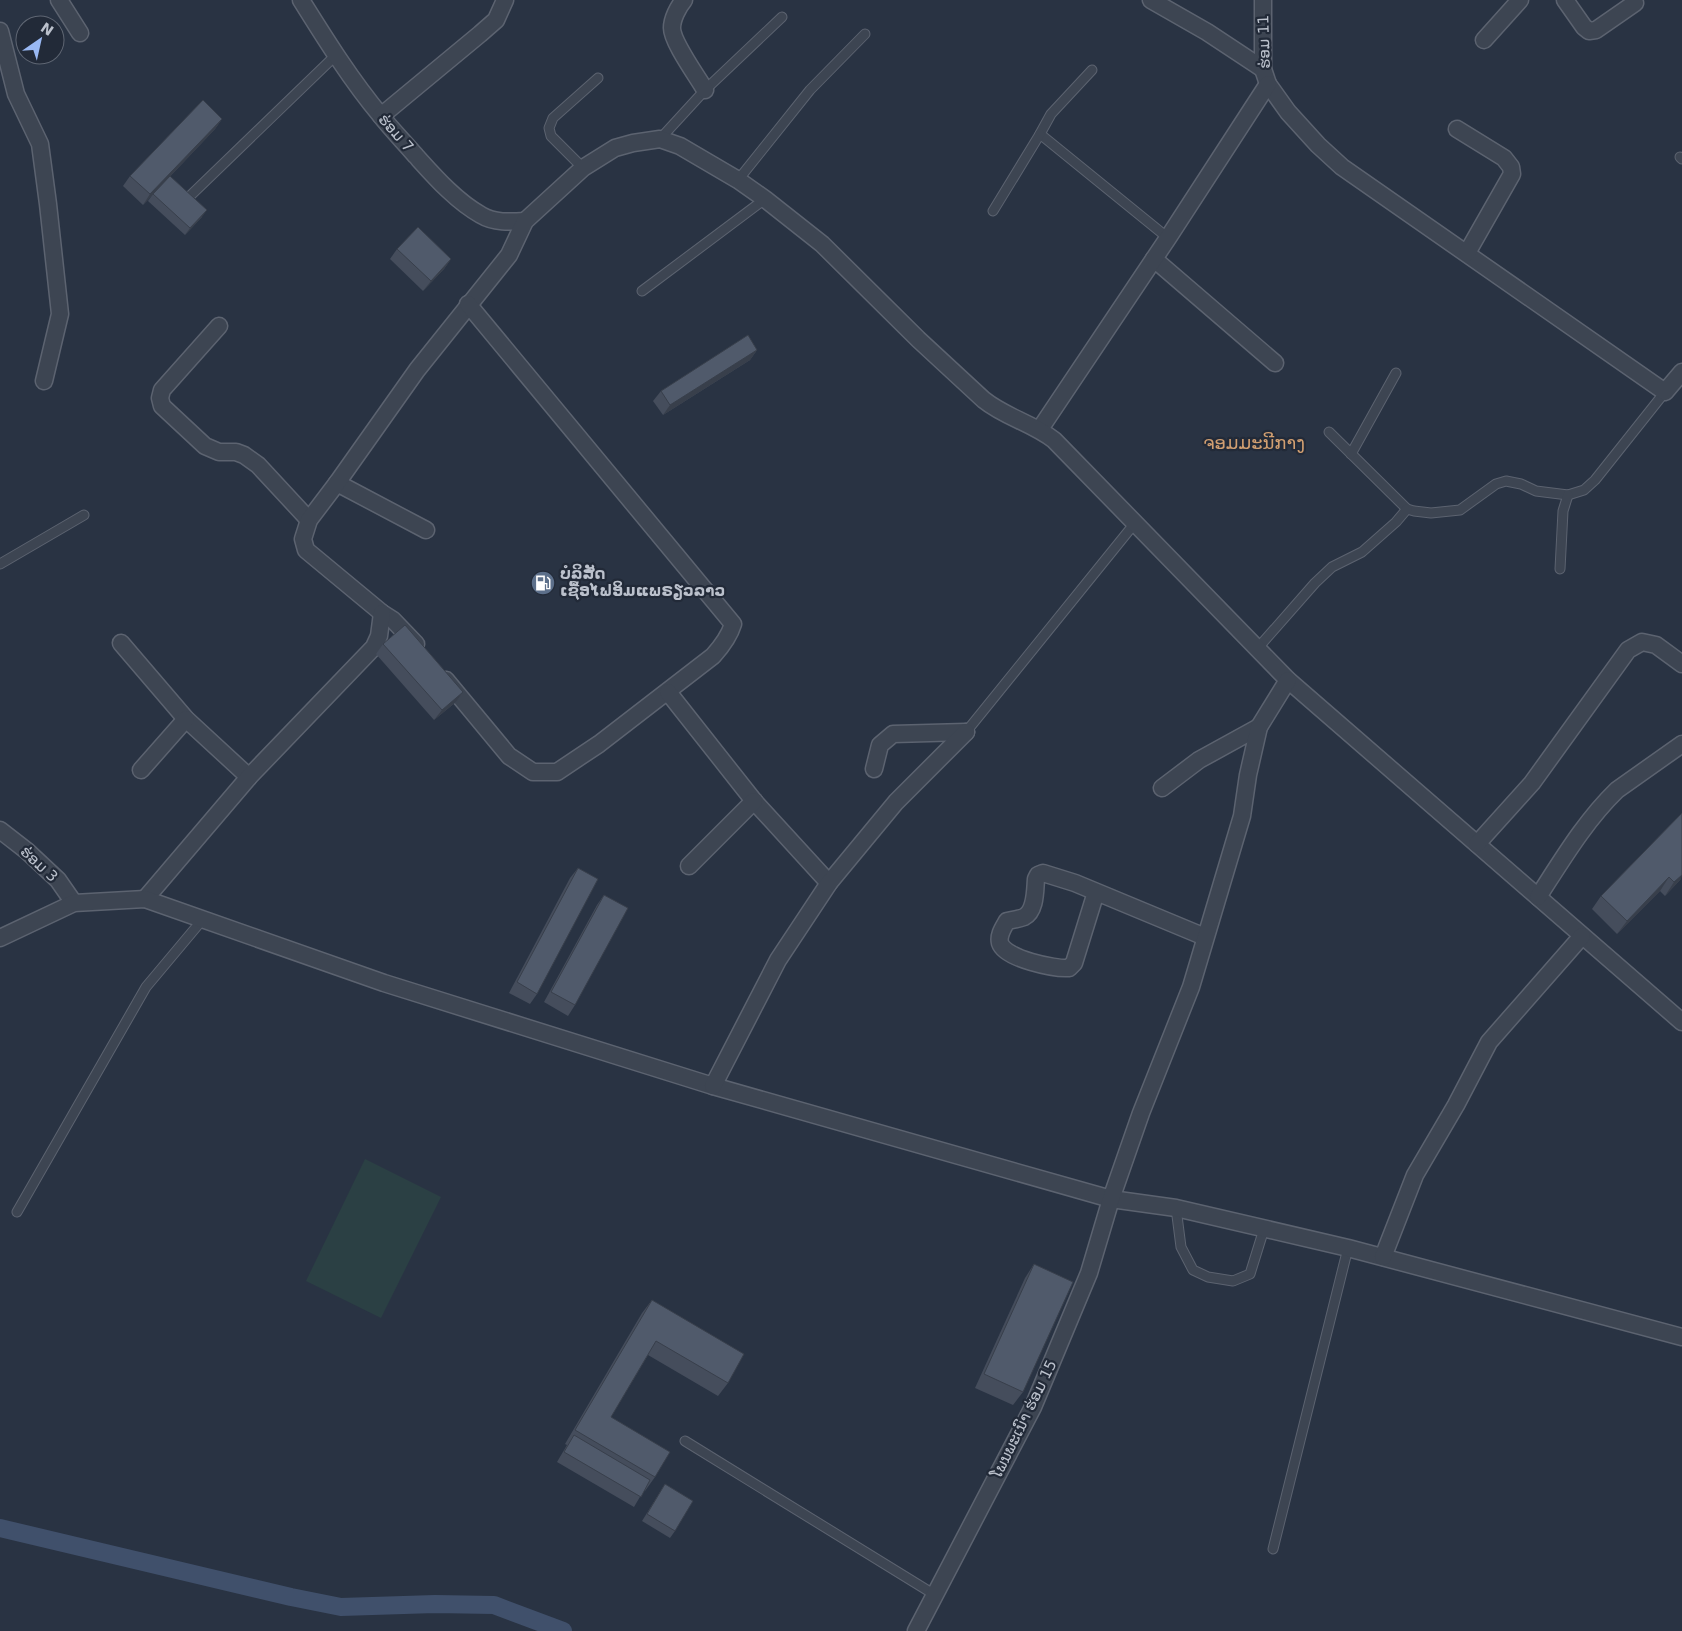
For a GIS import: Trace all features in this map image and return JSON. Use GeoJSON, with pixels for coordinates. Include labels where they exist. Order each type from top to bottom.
{"type":"FeatureCollection","features":[{"type":"Feature","properties":{"kind":"street"},"geometry":{"type":"LineString","coordinates":[[59,0],[80,32]]}},
{"type":"Feature","properties":{"kind":"street","name":"ຮ່ອມ 7"},"geometry":{"type":"LineString","coordinates":[[301,0],[336,55],[381,116],[436,178],[481,215],[493,220],[525,221]]}},
{"type":"Feature","properties":{"kind":"street"},"geometry":{"type":"LineString","coordinates":[[381,116],[496,20],[505,0]]}},
{"type":"Feature","properties":{"kind":"street"},"geometry":{"type":"LineString","coordinates":[[684,0],[675,14],[672,29],[676,42],[705,90]]}},
{"type":"Feature","properties":{"kind":"street"},"geometry":{"type":"LineString","coordinates":[[1151,0],[1207,32],[1266,76],[1288,112],[1318,145],[1342,167],[1466,252],[1643,378],[1665,392],[1682,372]]}},
{"type":"Feature","properties":{"kind":"street","name":"ຮ່ອມ 11"},"geometry":{"type":"LineString","coordinates":[[1263,0],[1266,76]]}},
{"type":"Feature","properties":{"kind":"street"},"geometry":{"type":"LineString","coordinates":[[1484,40],[1520,0]]}},
{"type":"Feature","properties":{"kind":"street"},"geometry":{"type":"LineString","coordinates":[[1565,0],[1584,27],[1589,31],[1596,30],[1635,3]]}},
{"type":"Feature","properties":{"kind":"street"},"geometry":{"type":"LineString","coordinates":[[0,31],[16,94],[40,144],[48,204],[60,314],[44,381]]}},
{"type":"Feature","properties":{"kind":"street"},"geometry":{"type":"LineString","coordinates":[[1040,429],[1168,238],[1266,76]]}},
{"type":"Feature","properties":{"kind":"street"},"geometry":{"type":"LineString","coordinates":[[1457,129],[1504,158],[1511,167],[1512,174],[1466,252]]}},
{"type":"Feature","properties":{"kind":"street"},"geometry":{"type":"LineString","coordinates":[[468,304],[733,624],[728,638],[714,656],[600,744],[557,772],[533,772],[509,756],[410,636],[306,550],[303,539],[309,520],[417,370],[468,304],[509,254],[525,221],[584,168],[615,148],[660,139],[680,146],[738,180],[765,199],[822,244],[918,339],[984,400],[996,409],[1040,429],[1054,440],[1288,680],[1682,1022]]}},
{"type":"Feature","properties":{"kind":"street"},"geometry":{"type":"LineString","coordinates":[[1154,259],[1275,363]]}},
{"type":"Feature","properties":{"kind":"street"},"geometry":{"type":"LineString","coordinates":[[219,326],[162,390],[160,398],[162,406],[205,446],[219,452],[236,452],[251,460],[309,520]]}},
{"type":"Feature","properties":{"kind":"street"},"geometry":{"type":"LineString","coordinates":[[337,483],[426,530]]}},
{"type":"Feature","properties":{"kind":"street"},"geometry":{"type":"LineString","coordinates":[[145,899],[249,777],[374,647],[379,636],[382,613]]}},
{"type":"Feature","properties":{"kind":"street"},"geometry":{"type":"LineString","coordinates":[[121,642],[186,719],[249,777]]}},
{"type":"Feature","properties":{"kind":"street"},"geometry":{"type":"LineString","coordinates":[[1477,844],[1532,783],[1628,650],[1642,642],[1656,645],[1682,664]]}},
{"type":"Feature","properties":{"kind":"street"},"geometry":{"type":"LineString","coordinates":[[1162,788],[1199,760],[1259,727],[1288,680]]}},
{"type":"Feature","properties":{"kind":"street"},"geometry":{"type":"LineString","coordinates":[[668,692],[754,801],[829,883]]}},
{"type":"Feature","properties":{"kind":"street"},"geometry":{"type":"LineString","coordinates":[[141,770],[186,719]]}},
{"type":"Feature","properties":{"kind":"street","name":"ໂພນພະເນົາ ຮ່ອມ 15"},"geometry":{"type":"LineString","coordinates":[[916,1631],[1033,1407],[1089,1273],[1111,1198],[1141,1113],[1191,987],[1242,816],[1248,775],[1259,727]]}},
{"type":"Feature","properties":{"kind":"street"},"geometry":{"type":"LineString","coordinates":[[874,769],[880,745],[893,734],[966,732]]}},
{"type":"Feature","properties":{"kind":"street"},"geometry":{"type":"LineString","coordinates":[[713,1086],[778,960],[829,883],[896,802],[966,732]]}},
{"type":"Feature","properties":{"kind":"street"},"geometry":{"type":"LineString","coordinates":[[1538,897],[1590,820],[1608,799],[1627,783],[1682,744]]}},
{"type":"Feature","properties":{"kind":"street"},"geometry":{"type":"LineString","coordinates":[[689,866],[754,801]]}},
{"type":"Feature","properties":{"kind":"street","name":"ຮ່ອມ 3"},"geometry":{"type":"LineString","coordinates":[[0,830],[27,851],[58,880],[74,903]]}},
{"type":"Feature","properties":{"kind":"street"},"geometry":{"type":"LineString","coordinates":[[1096,892],[1074,963],[1069,968],[1059,969],[1014,956],[1002,948],[999,942],[1000,935],[1007,921],[1024,917],[1030,912],[1036,879],[1038,875],[1043,873],[1075,883],[1205,937]]}},
{"type":"Feature","properties":{"kind":"street"},"geometry":{"type":"LineString","coordinates":[[0,938],[74,903],[145,899],[384,983],[713,1086],[1111,1198],[1176,1208],[1348,1248],[1682,1337]]}},
{"type":"Feature","properties":{"kind":"street"},"geometry":{"type":"LineString","coordinates":[[1383,1257],[1414,1175],[1456,1105],[1489,1042],[1582,936]]}},
{"type":"Feature","properties":{"kind":"lane"},"geometry":{"type":"LineString","coordinates":[[660,139],[705,90],[782,17]]}},
{"type":"Feature","properties":{"kind":"lane"},"geometry":{"type":"LineString","coordinates":[[738,180],[810,90],[865,34]]}},
{"type":"Feature","properties":{"kind":"lane"},"geometry":{"type":"LineString","coordinates":[[191,195],[336,55]]}},
{"type":"Feature","properties":{"kind":"lane"},"geometry":{"type":"LineString","coordinates":[[993,211],[1051,114],[1092,70]]}},
{"type":"Feature","properties":{"kind":"lane"},"geometry":{"type":"LineString","coordinates":[[584,168],[551,136],[549,128],[553,118],[598,78]]}},
{"type":"Feature","properties":{"kind":"lane"},"geometry":{"type":"LineString","coordinates":[[1040,134],[1168,238]]}},
{"type":"Feature","properties":{"kind":"lane"},"geometry":{"type":"LineString","coordinates":[[642,291],[765,199]]}},
{"type":"Feature","properties":{"kind":"lane"},"geometry":{"type":"LineString","coordinates":[[1351,454],[1396,373]]}},
{"type":"Feature","properties":{"kind":"lane"},"geometry":{"type":"LineString","coordinates":[[1329,432],[1407,509],[1431,514],[1460,510],[1496,484],[1506,481],[1521,484],[1536,491],[1568,495],[1584,490],[1595,480],[1665,392]]}},
{"type":"Feature","properties":{"kind":"lane"},"geometry":{"type":"LineString","coordinates":[[1560,569],[1563,511],[1568,495]]}},
{"type":"Feature","properties":{"kind":"lane"},"geometry":{"type":"LineString","coordinates":[[1257,649],[1315,582],[1332,567],[1362,552],[1396,522],[1407,509]]}},
{"type":"Feature","properties":{"kind":"lane"},"geometry":{"type":"LineString","coordinates":[[0,564],[84,515]]}},
{"type":"Feature","properties":{"kind":"lane"},"geometry":{"type":"LineString","coordinates":[[966,732],[1135,523]]}},
{"type":"Feature","properties":{"kind":"lane"},"geometry":{"type":"LineString","coordinates":[[17,1212],[146,987],[203,919]]}},
{"type":"Feature","properties":{"kind":"lane"},"geometry":{"type":"LineString","coordinates":[[1176,1208],[1181,1247],[1193,1270],[1208,1277],[1233,1281],[1250,1274],[1264,1229]]}},
{"type":"Feature","properties":{"kind":"lane"},"geometry":{"type":"LineString","coordinates":[[1273,1549],[1348,1248]]}},
{"type":"Feature","properties":{"kind":"lane"},"geometry":{"type":"LineString","coordinates":[[685,1441],[935,1595]]}},
{"type":"Feature","properties":{"kind":"green space"},"geometry":{"type":"Polygon","coordinates":[[[365,1159],[441,1197],[381,1318],[306,1281],[365,1159]]]}},
{"type":"Feature","properties":{"kind":"building"},"geometry":{"type":"Polygon","coordinates":[[[203,100],[222,119],[150,194],[130,176],[203,100]]]}},
{"type":"Feature","properties":{"kind":"building"},"geometry":{"type":"Polygon","coordinates":[[[170,176],[207,210],[190,228],[153,194],[170,176]]]}},
{"type":"Feature","properties":{"kind":"building"},"geometry":{"type":"Polygon","coordinates":[[[418,227],[451,259],[431,281],[397,249],[418,227]]]}},
{"type":"Feature","properties":{"kind":"building"},"geometry":{"type":"Polygon","coordinates":[[[748,335],[757,350],[670,405],[661,391],[748,335]]]}},
{"type":"Feature","properties":{"kind":"building"},"geometry":{"type":"Polygon","coordinates":[[[405,625],[463,692],[442,710],[383,644],[405,625]]]}},
{"type":"Feature","properties":{"kind":"building"},"geometry":{"type":"Polygon","coordinates":[[[1682,813],[1682,875],[1674,882],[1669,877],[1627,921],[1601,896],[1682,813]]]}},
{"type":"Feature","properties":{"kind":"building"},"geometry":{"type":"Polygon","coordinates":[[[578,868],[598,879],[537,994],[517,982],[578,868]]]}},
{"type":"Feature","properties":{"kind":"building"},"geometry":{"type":"Polygon","coordinates":[[[604,895],[628,908],[575,1005],[551,992],[604,895]]]}},
{"type":"Feature","properties":{"kind":"building"},"geometry":{"type":"Polygon","coordinates":[[[1034,1264],[1073,1282],[1023,1392],[984,1374],[1034,1264]]]}},
{"type":"Feature","properties":{"kind":"building"},"geometry":{"type":"Polygon","coordinates":[[[652,1300],[744,1354],[728,1383],[656,1341],[611,1417],[670,1452],[655,1477],[575,1430],[652,1300]]]}},
{"type":"Feature","properties":{"kind":"building"},"geometry":{"type":"Polygon","coordinates":[[[574,1435],[650,1480],[641,1497],[564,1452],[574,1435]]]}},
{"type":"Feature","properties":{"kind":"building"},"geometry":{"type":"Polygon","coordinates":[[[665,1484],[693,1501],[675,1531],[647,1514],[665,1484]]]}},
{"type":"Feature","properties":{"kind":"waterway"},"geometry":{"type":"LineString","coordinates":[[0,1528],[291,1597],[341,1607],[435,1604],[494,1605],[563,1631]]}},
{"type":"Feature","properties":{"kind":"place","name":"ບໍລິສັດ ເຊື້ອໄຟອິມແພຣຽວລາວ"},"geometry":{"type":"Point","coordinates":[543,583]}},
{"type":"Feature","properties":{"kind":"district","name":"ຈອມມະນີກາງ"},"geometry":{"type":"Point","coordinates":[1254,442]}}]}
